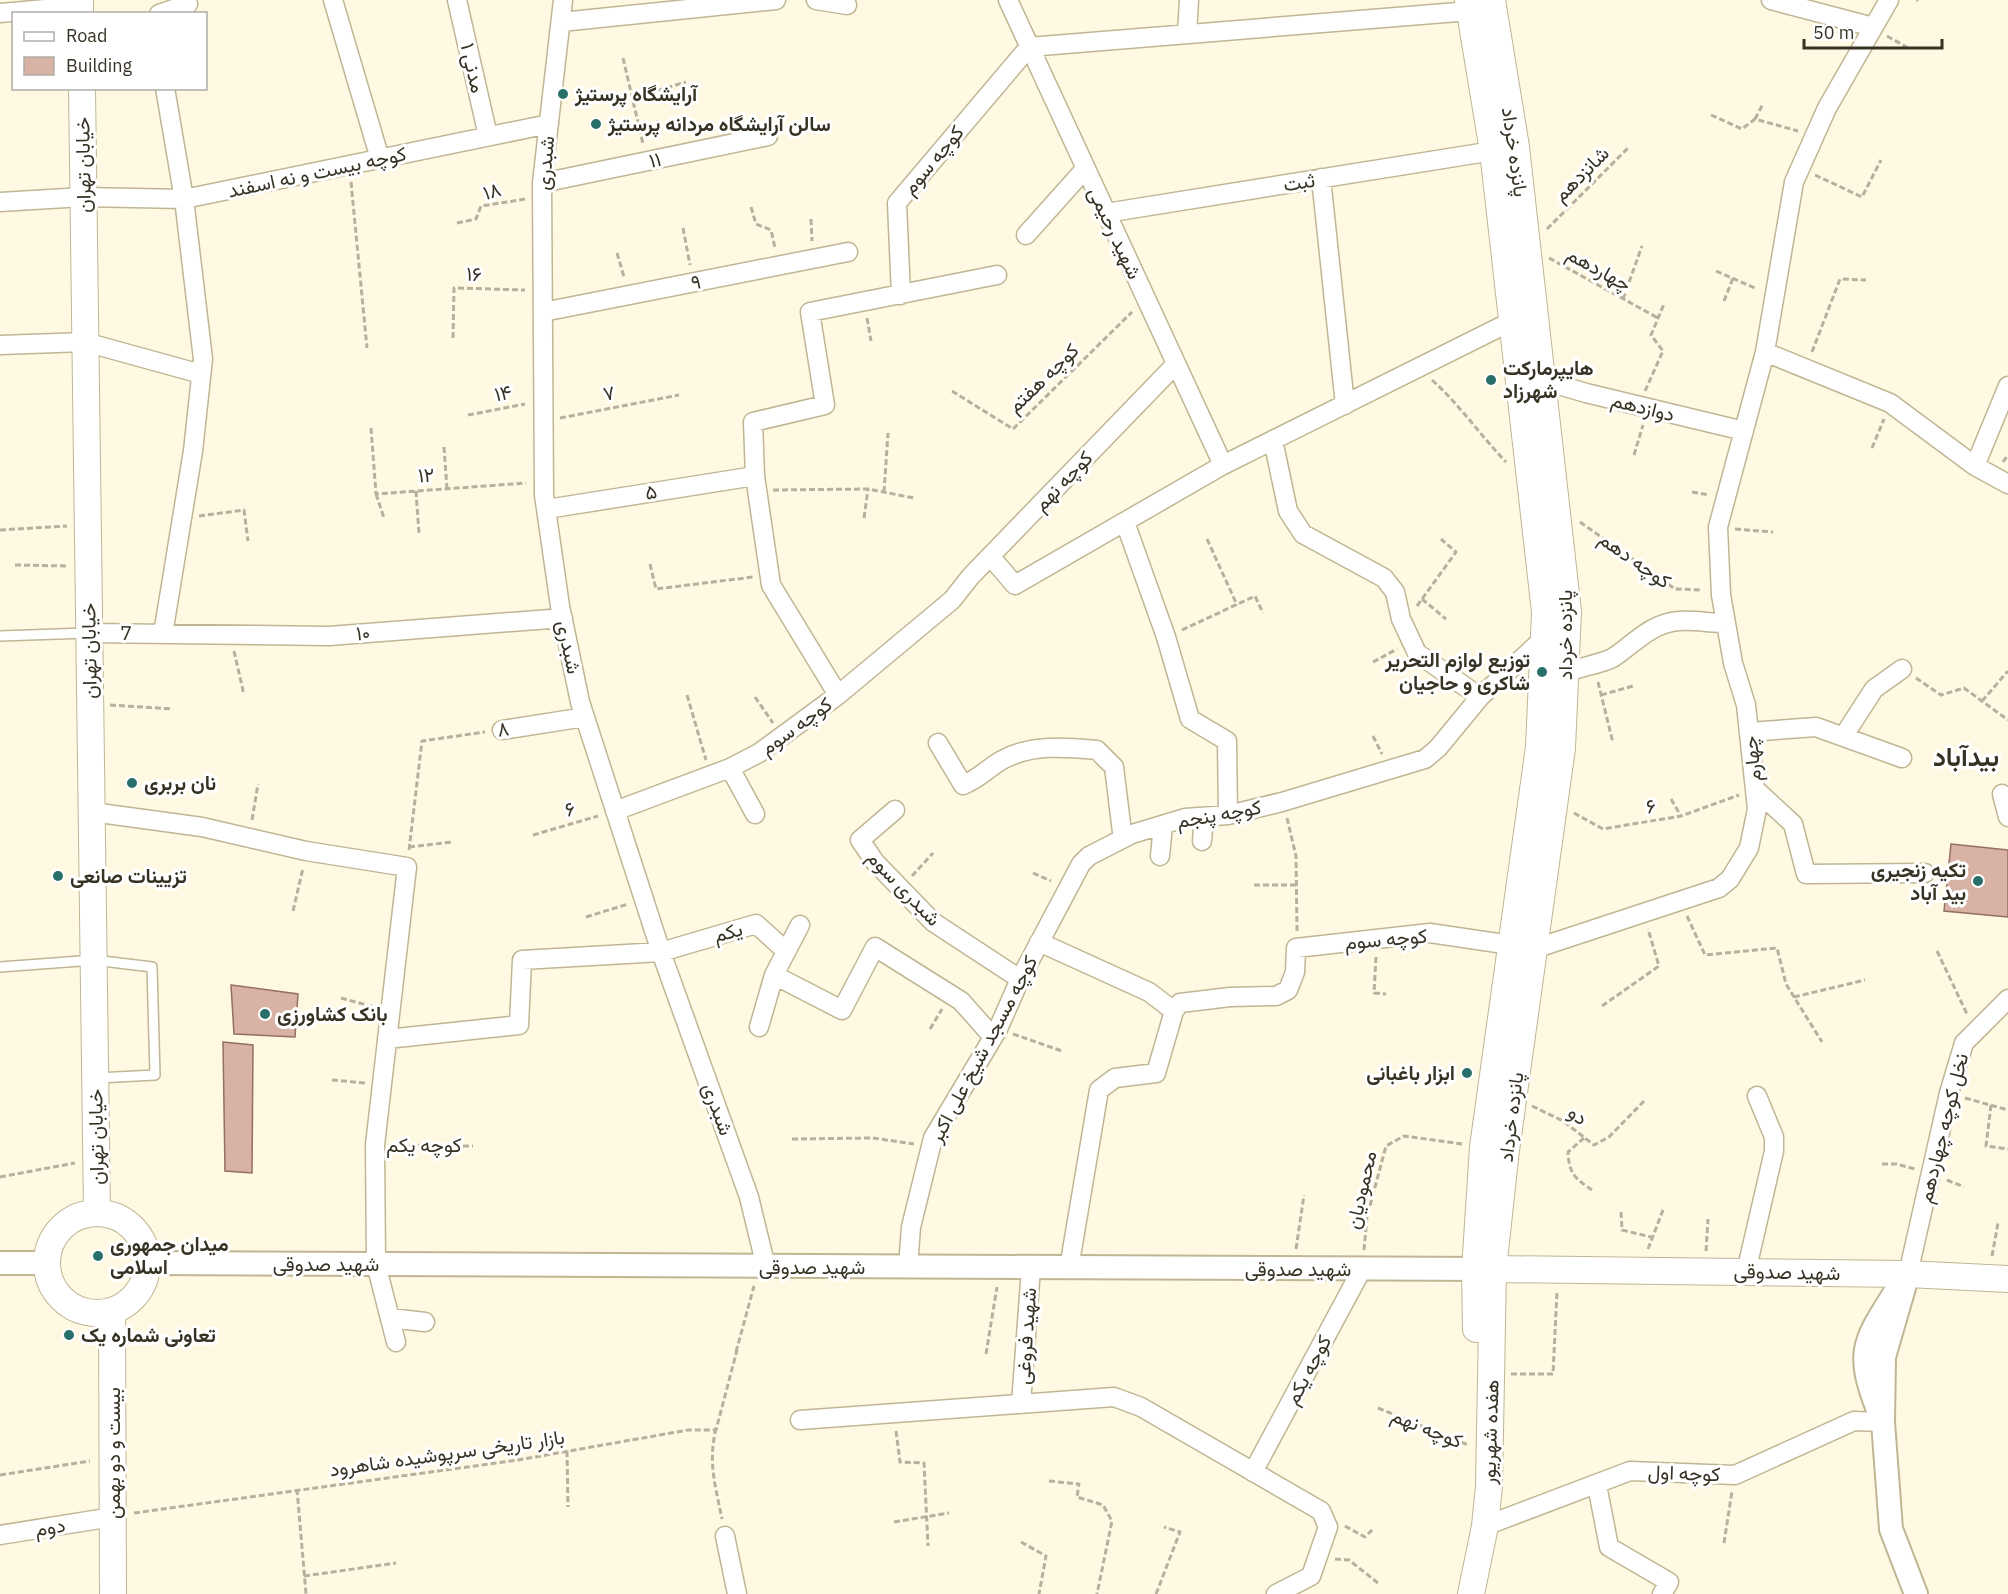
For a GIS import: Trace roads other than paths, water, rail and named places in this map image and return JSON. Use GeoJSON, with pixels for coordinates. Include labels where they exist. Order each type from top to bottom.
{"type":"FeatureCollection","features":[{"type":"Feature","properties":{"kind":"main road","name":"پانزده خرداد"},"geometry":{"type":"LineString","coordinates":[[1477,4],[1545,612],[1539,747],[1522,947],[1513,1101],[1484,1269]]}},
{"type":"Feature","properties":{"kind":"main road","name":"پانزده خرداد"},"geometry":{"type":"LineString","coordinates":[[1477,4],[1516,147],[1568,612],[1562,748],[1554,802],[1522,947],[1483,1147],[1484,1269]]}},
{"type":"Feature","properties":{"kind":"main road","name":"خیابان تهران"},"geometry":{"type":"LineString","coordinates":[[82,90],[97,1213]]}},
{"type":"Feature","properties":{"kind":"main road"},"geometry":{"type":"LineString","coordinates":[[97,1213],[113,1215],[127,1222],[138,1233],[145,1248],[148,1263],[145,1279],[138,1293],[127,1304],[104,1313],[67,1304],[56,1293],[49,1279],[49,1248],[56,1234],[67,1222],[81,1215],[97,1213]]}},
{"type":"Feature","properties":{"kind":"main road","name":"شهید صدوقی"},"geometry":{"type":"LineString","coordinates":[[1484,1269],[1908,1274],[1998,1279]]}},
{"type":"Feature","properties":{"kind":"main road","name":"هفده شهریور"},"geometry":{"type":"LineString","coordinates":[[1471,1594],[1485,1526],[1491,1373],[1484,1269]]}},
{"type":"Feature","properties":{"kind":"main road","name":"هفده شهریور"},"geometry":{"type":"LineString","coordinates":[[1455,1594],[1470,1524],[1484,1269]]}},
{"type":"Feature","properties":{"kind":"main road","name":"بیست و دو بهمن"},"geometry":{"type":"LineString","coordinates":[[104,1313],[99,1460],[114,1594]]}},
{"type":"Feature","properties":{"kind":"main road","name":"بیست و دو بهمن"},"geometry":{"type":"LineString","coordinates":[[101,1594],[107,1518],[104,1313]]}},
{"type":"Feature","properties":{"kind":"street"},"geometry":{"type":"LineString","coordinates":[[333,0],[380,159]]}},
{"type":"Feature","properties":{"kind":"street","name":"مدنی ۱"},"geometry":{"type":"LineString","coordinates":[[457,0],[488,136]]}},
{"type":"Feature","properties":{"kind":"street","name":"شبدری"},"geometry":{"type":"LineString","coordinates":[[563,0],[542,189],[544,482],[563,618],[585,717],[615,811],[662,952],[749,1197],[761,1266]]}},
{"type":"Feature","properties":{"kind":"street"},"geometry":{"type":"LineString","coordinates":[[561,22],[776,0]]}},
{"type":"Feature","properties":{"kind":"street"},"geometry":{"type":"LineString","coordinates":[[816,0],[847,5]]}},
{"type":"Feature","properties":{"kind":"street","name":"شهید رحیمی"},"geometry":{"type":"LineString","coordinates":[[1008,0],[1223,465]]}},
{"type":"Feature","properties":{"kind":"street"},"geometry":{"type":"LineString","coordinates":[[1187,34],[1190,0]]}},
{"type":"Feature","properties":{"kind":"street"},"geometry":{"type":"LineString","coordinates":[[1771,0],[1873,27]]}},
{"type":"Feature","properties":{"kind":"street","name":"چهارم"},"geometry":{"type":"LineString","coordinates":[[1522,947],[1642,913],[1719,888],[1730,879],[1749,848],[1757,808],[1746,705],[1733,663],[1721,589],[1718,527],[1765,352],[1794,182],[1827,108],[1888,0]]}},
{"type":"Feature","properties":{"kind":"street"},"geometry":{"type":"LineString","coordinates":[[165,12],[188,4]]}},
{"type":"Feature","properties":{"kind":"street"},"geometry":{"type":"LineString","coordinates":[[1029,47],[1187,34],[1477,4]]}},
{"type":"Feature","properties":{"kind":"street"},"geometry":{"type":"LineString","coordinates":[[13,12],[80,7]]}},
{"type":"Feature","properties":{"kind":"street","name":"کوچه سوم"},"geometry":{"type":"LineString","coordinates":[[901,295],[897,203],[1029,47]]}},
{"type":"Feature","properties":{"kind":"street"},"geometry":{"type":"LineString","coordinates":[[163,634],[193,451],[203,359],[184,199],[165,90]]}},
{"type":"Feature","properties":{"kind":"street","name":"کوچه بیست و نه اسفند"},"geometry":{"type":"LineString","coordinates":[[83,197],[184,199],[549,124]]}},
{"type":"Feature","properties":{"kind":"street","name":"۱۱"},"geometry":{"type":"LineString","coordinates":[[542,189],[647,161],[768,136]]}},
{"type":"Feature","properties":{"kind":"street","name":"ثبت"},"geometry":{"type":"LineString","coordinates":[[1106,213],[1493,151]]}},
{"type":"Feature","properties":{"kind":"street"},"geometry":{"type":"LineString","coordinates":[[1026,235],[1085,169]]}},
{"type":"Feature","properties":{"kind":"street"},"geometry":{"type":"LineString","coordinates":[[1320,178],[1345,405]]}},
{"type":"Feature","properties":{"kind":"street"},"geometry":{"type":"LineString","coordinates":[[0,202],[83,197]]}},
{"type":"Feature","properties":{"kind":"street","name":"۹"},"geometry":{"type":"LineString","coordinates":[[543,312],[849,252]]}},
{"type":"Feature","properties":{"kind":"street"},"geometry":{"type":"LineString","coordinates":[[838,695],[771,585],[756,483],[753,422],[825,405],[810,312],[901,295],[952,282],[998,275]]}},
{"type":"Feature","properties":{"kind":"street"},"geometry":{"type":"LineString","coordinates":[[990,556],[1015,585],[1223,465],[1512,321]]}},
{"type":"Feature","properties":{"kind":"street"},"geometry":{"type":"LineString","coordinates":[[0,345],[85,342],[201,374]]}},
{"type":"Feature","properties":{"kind":"street"},"geometry":{"type":"LineString","coordinates":[[1765,352],[1890,403],[1975,466],[2008,484]]}},
{"type":"Feature","properties":{"kind":"street","name":"کوچه نهم"},"geometry":{"type":"LineString","coordinates":[[952,600],[990,556],[1176,364]]}},
{"type":"Feature","properties":{"kind":"street","name":"دوازدهم"},"geometry":{"type":"LineString","coordinates":[[1542,380],[1744,431]]}},
{"type":"Feature","properties":{"kind":"street"},"geometry":{"type":"LineString","coordinates":[[1975,466],[2008,386]]}},
{"type":"Feature","properties":{"kind":"street"},"geometry":{"type":"LineString","coordinates":[[1274,440],[1288,511],[1303,534],[1384,578],[1395,592],[1403,624],[1417,653],[1480,697]]}},
{"type":"Feature","properties":{"kind":"street","name":"۵"},"geometry":{"type":"LineString","coordinates":[[547,509],[756,483]]}},
{"type":"Feature","properties":{"kind":"street"},"geometry":{"type":"LineString","coordinates":[[1125,522],[1166,637],[1190,719],[1227,741],[1228,815]]}},
{"type":"Feature","properties":{"kind":"street","name":"کوچه سوم"},"geometry":{"type":"LineString","coordinates":[[615,811],[730,768],[782,737],[838,695],[952,600]]}},
{"type":"Feature","properties":{"kind":"street","name":"۱۰"},"geometry":{"type":"LineString","coordinates":[[163,634],[329,636],[563,618]]}},
{"type":"Feature","properties":{"kind":"street"},"geometry":{"type":"LineString","coordinates":[[1566,673],[1613,658],[1625,646],[1654,628],[1679,621],[1726,623]]}},
{"type":"Feature","properties":{"kind":"street","name":"7"},"geometry":{"type":"LineString","coordinates":[[89,633],[163,634]]}},
{"type":"Feature","properties":{"kind":"street","name":"کوچه پنجم"},"geometry":{"type":"LineString","coordinates":[[1132,834],[1185,818],[1228,815],[1282,802],[1425,759],[1438,748],[1480,697],[1544,639]]}},
{"type":"Feature","properties":{"kind":"street"},"geometry":{"type":"LineString","coordinates":[[1843,737],[1874,689],[1902,669]]}},
{"type":"Feature","properties":{"kind":"street","name":"۸"},"geometry":{"type":"LineString","coordinates":[[502,730],[585,717]]}},
{"type":"Feature","properties":{"kind":"street"},"geometry":{"type":"LineString","coordinates":[[1749,732],[1816,728],[1902,758]]}},
{"type":"Feature","properties":{"kind":"street"},"geometry":{"type":"LineString","coordinates":[[938,743],[963,785],[979,778],[1000,761],[1019,752],[1059,747],[1097,750],[1114,767],[1119,823],[1122,832],[1132,834]]}},
{"type":"Feature","properties":{"kind":"street"},"geometry":{"type":"LineString","coordinates":[[730,768],[755,814]]}},
{"type":"Feature","properties":{"kind":"street"},"geometry":{"type":"LineString","coordinates":[[1755,789],[1793,824],[1806,874],[1925,873]]}},
{"type":"Feature","properties":{"kind":"street"},"geometry":{"type":"LineString","coordinates":[[2002,794],[2008,817]]}},
{"type":"Feature","properties":{"kind":"street","name":"شبدری سوم"},"geometry":{"type":"LineString","coordinates":[[896,810],[860,840],[875,862],[933,922],[1020,979]]}},
{"type":"Feature","properties":{"kind":"street"},"geometry":{"type":"LineString","coordinates":[[92,812],[249,837],[306,851],[407,867],[375,1145],[376,1264],[396,1342]]}},
{"type":"Feature","properties":{"kind":"street"},"geometry":{"type":"LineString","coordinates":[[1202,841],[1204,817]]}},
{"type":"Feature","properties":{"kind":"street"},"geometry":{"type":"LineString","coordinates":[[1160,856],[1163,825]]}},
{"type":"Feature","properties":{"kind":"street","name":"کوچه مسجد شیخ علی اکبر"},"geometry":{"type":"LineString","coordinates":[[908,1267],[911,1227],[933,1138],[995,1033],[1020,979],[1081,864],[1089,856],[1132,834]]}},
{"type":"Feature","properties":{"kind":"street","name":"یکم"},"geometry":{"type":"LineString","coordinates":[[662,952],[756,924],[786,951]]}},
{"type":"Feature","properties":{"kind":"street"},"geometry":{"type":"LineString","coordinates":[[759,1027],[774,975],[800,925]]}},
{"type":"Feature","properties":{"kind":"street","name":"کوچه سوم"},"geometry":{"type":"LineString","coordinates":[[1174,1011],[1179,1003],[1276,996],[1288,990],[1295,972],[1296,948],[1430,933],[1522,947]]}},
{"type":"Feature","properties":{"kind":"street"},"geometry":{"type":"LineString","coordinates":[[1039,942],[1149,992],[1174,1011],[1156,1073],[1115,1078],[1099,1090],[1069,1268]]}},
{"type":"Feature","properties":{"kind":"street"},"geometry":{"type":"LineString","coordinates":[[774,975],[842,1010],[875,946],[961,1001],[995,1033]]}},
{"type":"Feature","properties":{"kind":"street"},"geometry":{"type":"LineString","coordinates":[[387,1039],[519,1025],[522,960],[662,952]]}},
{"type":"Feature","properties":{"kind":"street","name":"نخل کوچه چهاردهم"},"geometry":{"type":"LineString","coordinates":[[1908,1274],[1949,1093],[1964,1043],[2008,999]]}},
{"type":"Feature","properties":{"kind":"street"},"geometry":{"type":"LineString","coordinates":[[1746,1272],[1774,1150],[1774,1137],[1757,1096]]}},
{"type":"Feature","properties":{"kind":"street"},"geometry":{"type":"LineString","coordinates":[[0,1263],[48,1263]]}},
{"type":"Feature","properties":{"kind":"street","name":"شهید صدوقی"},"geometry":{"type":"LineString","coordinates":[[148,1263],[1484,1269]]}},
{"type":"Feature","properties":{"kind":"street","name":"شهید فروغی"},"geometry":{"type":"LineString","coordinates":[[1021,1404],[1031,1268]]}},
{"type":"Feature","properties":{"kind":"street","name":"کوچه یکم"},"geometry":{"type":"LineString","coordinates":[[1253,1472],[1362,1269]]}},
{"type":"Feature","properties":{"kind":"street"},"geometry":{"type":"LineString","coordinates":[[1908,1274],[1871,1331],[1864,1353],[1865,1377],[1883,1422],[1891,1529],[1916,1594]]}},
{"type":"Feature","properties":{"kind":"street"},"geometry":{"type":"LineString","coordinates":[[390,1318],[425,1322]]}},
{"type":"Feature","properties":{"kind":"street"},"geometry":{"type":"LineString","coordinates":[[800,1420],[1114,1397],[1142,1407],[1321,1511],[1328,1527],[1311,1576],[1276,1594]]}},
{"type":"Feature","properties":{"kind":"street","name":"کوچه اول"},"geometry":{"type":"LineString","coordinates":[[1485,1526],[1629,1471],[1734,1474],[1854,1421],[1883,1422]]}},
{"type":"Feature","properties":{"kind":"street"},"geometry":{"type":"LineString","coordinates":[[1597,1485],[1610,1547],[1669,1582],[1662,1594]]}},
{"type":"Feature","properties":{"kind":"street","name":"دوم"},"geometry":{"type":"LineString","coordinates":[[0,1535],[107,1518]]}},
{"type":"Feature","properties":{"kind":"street"},"geometry":{"type":"LineString","coordinates":[[725,1536],[737,1594]]}},
{"type":"Feature","properties":{"kind":"lane"},"geometry":{"type":"LineString","coordinates":[[0,636],[89,633]]}},
{"type":"Feature","properties":{"kind":"lane"},"geometry":{"type":"LineString","coordinates":[[0,967],[94,960],[152,967],[155,1075],[95,1078]]}},
{"type":"Feature","properties":{"kind":"place","name":"آرایشگاه پرستیژ"},"geometry":{"type":"Point","coordinates":[563,94]}},
{"type":"Feature","properties":{"kind":"place","name":"سالن آرایشگاه مردانه پرستیژ"},"geometry":{"type":"Point","coordinates":[596,124]}},
{"type":"Feature","properties":{"kind":"place","name":"هایپرمارکت شهرزاد"},"geometry":{"type":"Point","coordinates":[1491,380]}},
{"type":"Feature","properties":{"kind":"place","name":"توزیع لوازم التحریر شاکری و حاجیان"},"geometry":{"type":"Point","coordinates":[1542,672]}},
{"type":"Feature","properties":{"kind":"place","name":"نان بربری"},"geometry":{"type":"Point","coordinates":[132,783]}},
{"type":"Feature","properties":{"kind":"place","name":"تزیینات صانعی"},"geometry":{"type":"Point","coordinates":[58,876]}},
{"type":"Feature","properties":{"kind":"place","name":"تکیه زنجیری بید آباد"},"geometry":{"type":"Point","coordinates":[1978,881]}},
{"type":"Feature","properties":{"kind":"place","name":"بانک کشاورزی"},"geometry":{"type":"Point","coordinates":[265,1014]}},
{"type":"Feature","properties":{"kind":"place","name":"ابزار باغبانی"},"geometry":{"type":"Point","coordinates":[1467,1073]}},
{"type":"Feature","properties":{"kind":"place","name":"میدان جمهوری اسلامی"},"geometry":{"type":"Point","coordinates":[98,1256]}},
{"type":"Feature","properties":{"kind":"place","name":"تعاونی شماره یک"},"geometry":{"type":"Point","coordinates":[69,1335]}},
{"type":"Feature","properties":{"kind":"district","name":"بیدآباد"},"geometry":{"type":"Point","coordinates":[1966,757]}}]}
